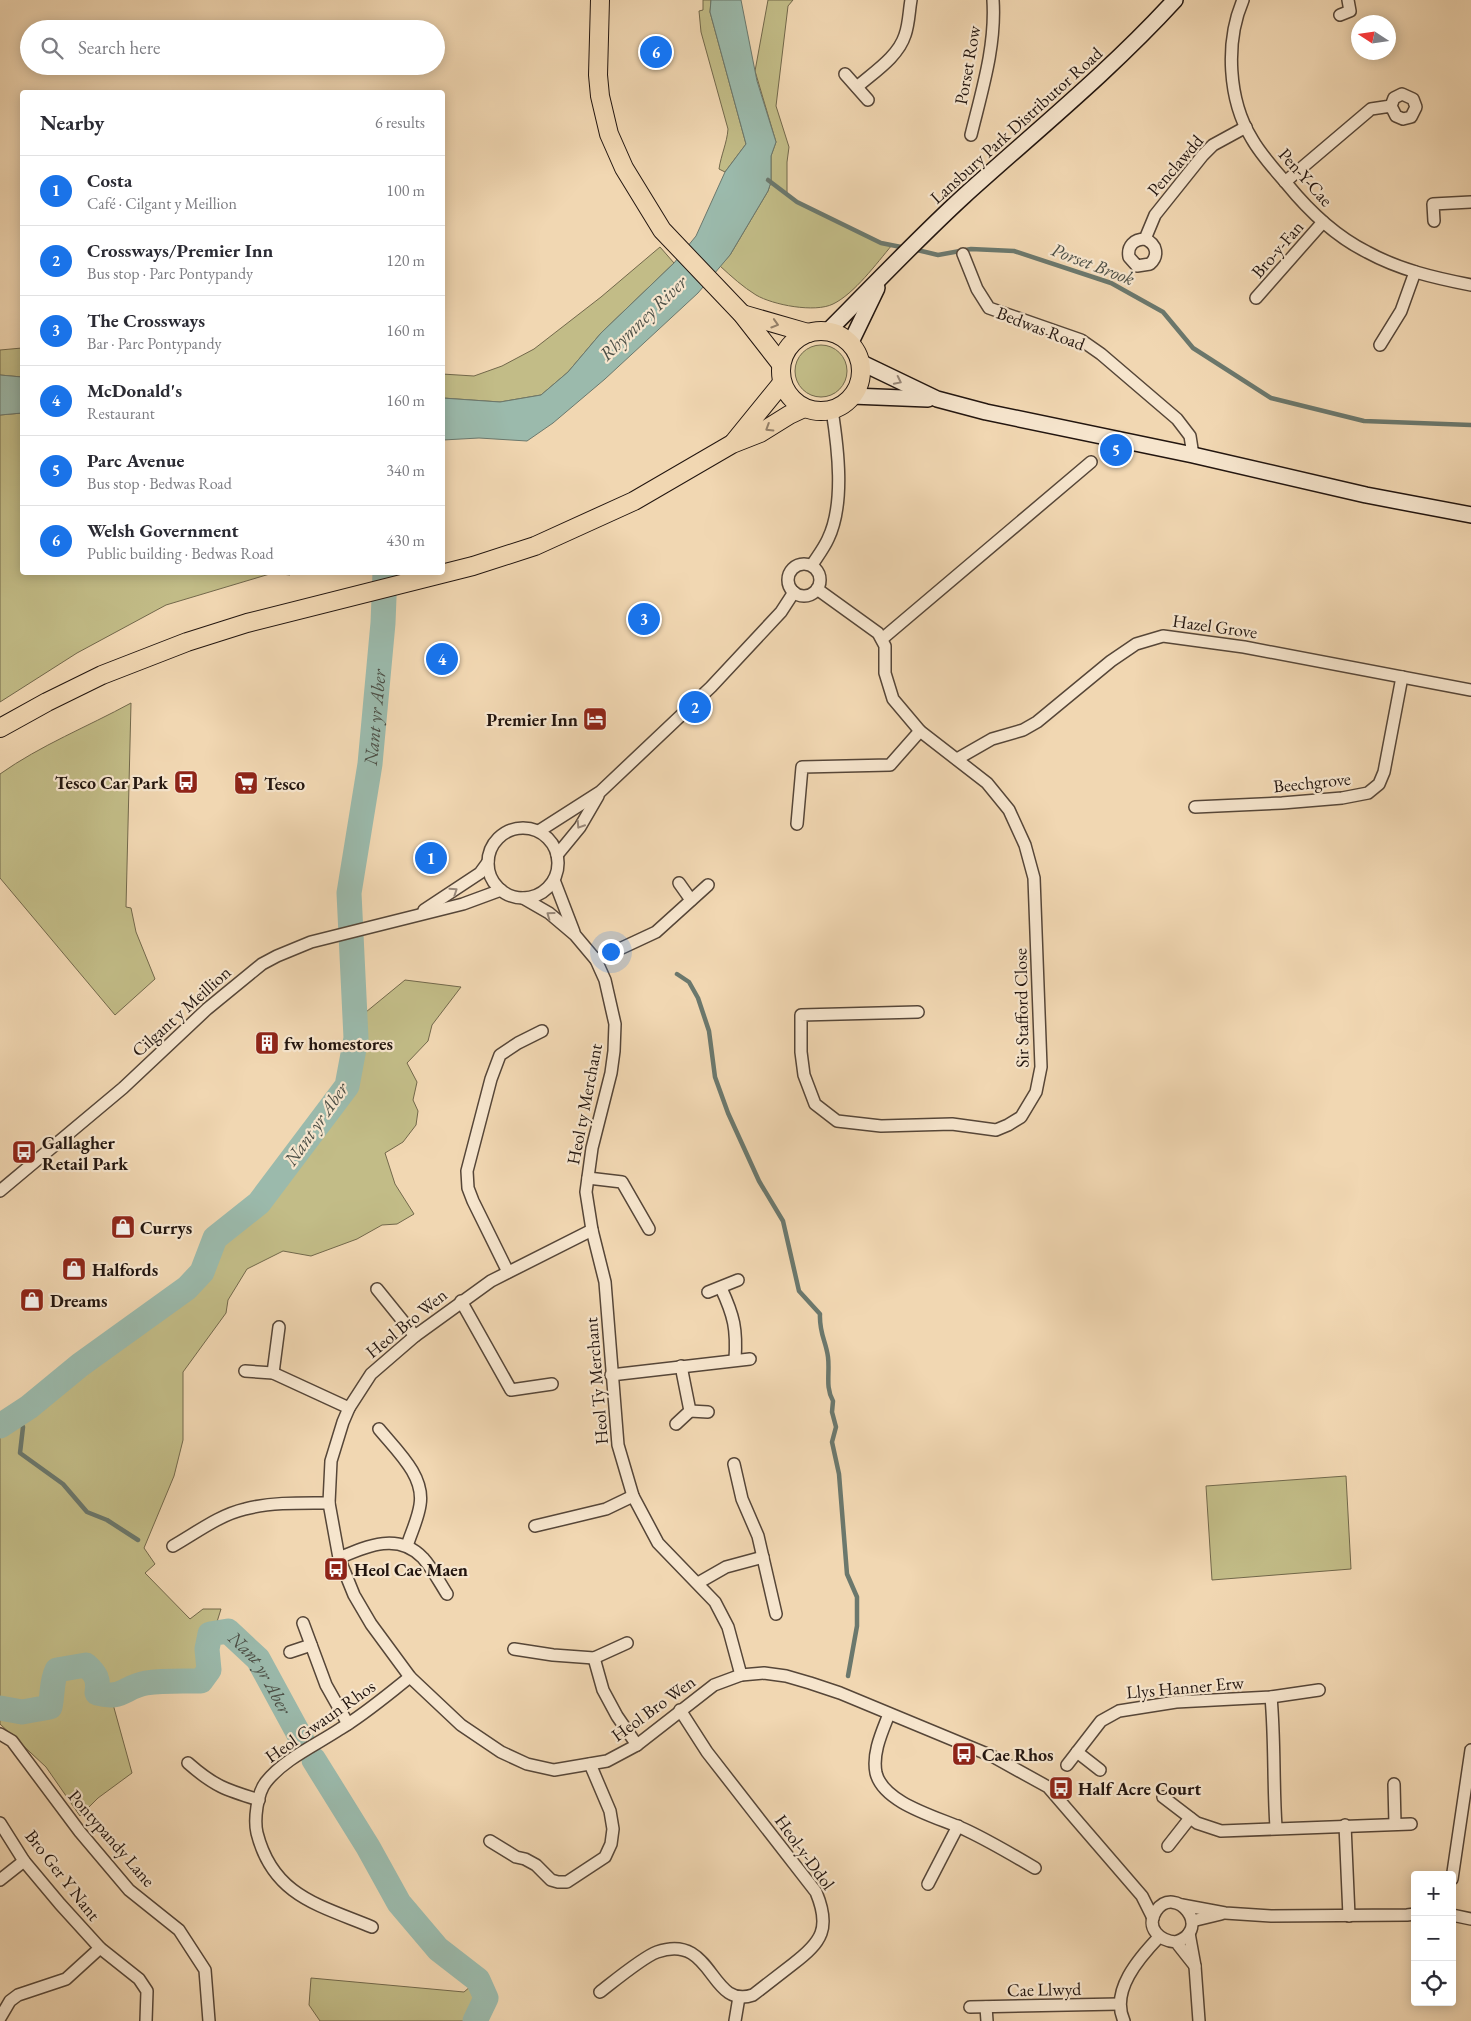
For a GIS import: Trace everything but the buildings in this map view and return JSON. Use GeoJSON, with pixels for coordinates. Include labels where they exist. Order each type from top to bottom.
{"type":"FeatureCollection","features":[{"type":"Feature","properties":{"kind":"main road"},"geometry":{"type":"LineString","coordinates":[[600,0],[598,75],[604,115],[616,151],[628,177],[652,216],[674,245],[742,314],[781,364]]}},
{"type":"Feature","properties":{"kind":"main road","name":"Lansbury Park Distributor Road"},"geometry":{"type":"LineString","coordinates":[[827,332],[921,237],[1142,36],[1175,0]]}},
{"type":"Feature","properties":{"kind":"main road","name":"Lansbury Park Distributor Road"},"geometry":{"type":"LineString","coordinates":[[850,344],[882,277]]}},
{"type":"Feature","properties":{"kind":"main road"},"geometry":{"type":"LineString","coordinates":[[742,314],[808,333],[827,332],[840,336],[850,344],[860,362],[861,374],[858,386],[843,405],[832,410],[813,411],[804,408],[790,398],[782,383],[781,364],[790,345],[808,333]]}},
{"type":"Feature","properties":{"kind":"main road"},"geometry":{"type":"LineString","coordinates":[[860,362],[937,399],[995,414],[1192,455],[1366,495],[1471,515]]}},
{"type":"Feature","properties":{"kind":"main road"},"geometry":{"type":"LineString","coordinates":[[732,444],[782,383]]}},
{"type":"Feature","properties":{"kind":"main road"},"geometry":{"type":"LineString","coordinates":[[852,396],[937,399]]}},
{"type":"Feature","properties":{"kind":"main road"},"geometry":{"type":"LineString","coordinates":[[445,573],[535,546],[634,501],[732,444],[760,433],[804,408]]}},
{"type":"Feature","properties":{"kind":"main road"},"geometry":{"type":"LineString","coordinates":[[0,728],[94,679],[163,651],[246,623],[439,575]]}},
{"type":"Feature","properties":{"kind":"street"},"geometry":{"type":"LineString","coordinates":[[857,87],[899,48],[905,35],[911,0]]}},
{"type":"Feature","properties":{"kind":"street","name":"Porset Row"},"geometry":{"type":"LineString","coordinates":[[971,135],[989,59],[993,23],[993,0]]}},
{"type":"Feature","properties":{"kind":"street","name":"Pen-Y-Cae"},"geometry":{"type":"LineString","coordinates":[[1243,0],[1235,29],[1232,69],[1236,101],[1246,128],[1258,149],[1307,208],[1365,252],[1388,263],[1415,272],[1471,285]]}},
{"type":"Feature","properties":{"kind":"street"},"geometry":{"type":"LineString","coordinates":[[1340,15],[1350,11],[1348,0]]}},
{"type":"Feature","properties":{"kind":"street"},"geometry":{"type":"LineString","coordinates":[[845,74],[868,100]]}},
{"type":"Feature","properties":{"kind":"street"},"geometry":{"type":"LineString","coordinates":[[1285,182],[1371,109],[1391,106]]}},
{"type":"Feature","properties":{"kind":"street","name":"Penclawdd"},"geometry":{"type":"LineString","coordinates":[[1145,239],[1155,215],[1203,155],[1213,145],[1246,128]]}},
{"type":"Feature","properties":{"kind":"street"},"geometry":{"type":"LineString","coordinates":[[1434,221],[1433,204],[1471,202]]}},
{"type":"Feature","properties":{"kind":"street","name":"Bro-y-Fan"},"geometry":{"type":"LineString","coordinates":[[1256,298],[1323,222]]}},
{"type":"Feature","properties":{"kind":"street","name":"Bedwas Road"},"geometry":{"type":"LineString","coordinates":[[963,254],[977,289],[989,308],[1081,340],[1177,419],[1190,436],[1192,455]]}},
{"type":"Feature","properties":{"kind":"street"},"geometry":{"type":"LineString","coordinates":[[1380,345],[1401,312],[1415,272]]}},
{"type":"Feature","properties":{"kind":"street"},"geometry":{"type":"LineString","coordinates":[[812,565],[828,539],[836,512],[839,467],[838,444],[832,410]]}},
{"type":"Feature","properties":{"kind":"street"},"geometry":{"type":"LineString","coordinates":[[817,589],[873,629],[882,639],[1091,462]]}},
{"type":"Feature","properties":{"kind":"street"},"geometry":{"type":"LineString","coordinates":[[801,564],[812,565],[819,574],[817,589],[808,595],[798,595],[788,584],[791,569],[801,564]]}},
{"type":"Feature","properties":{"kind":"street"},"geometry":{"type":"LineString","coordinates":[[539,831],[600,792],[711,687],[781,612],[794,592]]}},
{"type":"Feature","properties":{"kind":"street","name":"Hazel Grove"},"geometry":{"type":"LineString","coordinates":[[957,759],[992,739],[1023,730],[1037,722],[1111,661],[1136,644],[1163,636],[1244,647],[1471,690]]}},
{"type":"Feature","properties":{"kind":"street","name":"Sir Stafford Close"},"geometry":{"type":"LineString","coordinates":[[882,639],[886,646],[884,673],[893,699],[920,731],[988,783],[1009,810],[1025,845],[1034,878],[1041,1067],[1036,1092],[1021,1117],[996,1130],[952,1124],[881,1126],[837,1122],[815,1104],[804,1075],[801,1052],[801,1015],[918,1012]]}},
{"type":"Feature","properties":{"kind":"street","name":"Beechgrove"},"geometry":{"type":"LineString","coordinates":[[1195,807],[1282,803],[1342,798],[1368,793],[1379,784],[1384,772],[1402,677]]}},
{"type":"Feature","properties":{"kind":"street"},"geometry":{"type":"LineString","coordinates":[[797,824],[802,767],[890,765],[920,731]]}},
{"type":"Feature","properties":{"kind":"street"},"geometry":{"type":"LineString","coordinates":[[557,855],[580,827],[600,792]]}},
{"type":"Feature","properties":{"kind":"street"},"geometry":{"type":"LineString","coordinates":[[527,828],[539,831],[548,838],[555,848],[558,869],[554,880],[546,890],[535,896],[523,898],[511,896],[501,890],[490,874],[488,862],[490,850],[496,840],[515,829],[527,828]]}},
{"type":"Feature","properties":{"kind":"street","name":"Cilgant y Meillion"},"geometry":{"type":"LineString","coordinates":[[416,915],[480,873],[488,862]]}},
{"type":"Feature","properties":{"kind":"street","name":"Heol ty Merchant"},"geometry":{"type":"LineString","coordinates":[[554,880],[575,935]]}},
{"type":"Feature","properties":{"kind":"street"},"geometry":{"type":"LineString","coordinates":[[679,883],[692,900]]}},
{"type":"Feature","properties":{"kind":"street"},"geometry":{"type":"LineString","coordinates":[[596,960],[656,932],[708,885]]}},
{"type":"Feature","properties":{"kind":"street","name":"Cilgant y Meillion"},"geometry":{"type":"LineString","coordinates":[[0,1191],[123,1088],[179,1035],[262,964],[294,948],[463,904],[501,890]]}},
{"type":"Feature","properties":{"kind":"street","name":"Heol ty Merchant"},"geometry":{"type":"LineString","coordinates":[[523,898],[549,913],[575,935],[596,960],[605,980],[615,1024],[614,1051],[604,1102],[592,1148],[586,1192],[592,1230]]}},
{"type":"Feature","properties":{"kind":"street"},"geometry":{"type":"LineString","coordinates":[[508,1272],[473,1201],[468,1188],[467,1172],[495,1067],[500,1055],[542,1031]]}},
{"type":"Feature","properties":{"kind":"street"},"geometry":{"type":"LineString","coordinates":[[588,1178],[622,1182],[649,1229]]}},
{"type":"Feature","properties":{"kind":"street","name":"Heol Bro Wen"},"geometry":{"type":"LineString","coordinates":[[592,1230],[508,1272],[461,1301],[370,1374],[349,1408],[331,1461],[329,1503],[339,1558],[354,1595],[371,1624],[410,1677],[462,1725],[501,1752],[527,1764],[554,1770],[607,1761],[637,1745],[714,1685],[741,1675],[764,1673],[786,1676],[840,1693],[992,1756],[1048,1787],[1142,1896],[1153,1918],[1153,1928],[1159,1938]]}},
{"type":"Feature","properties":{"kind":"street","name":"Heol Ty Merchant"},"geometry":{"type":"LineString","coordinates":[[592,1230],[605,1282],[618,1445],[633,1496],[658,1543],[715,1602],[728,1628],[741,1675]]}},
{"type":"Feature","properties":{"kind":"street"},"geometry":{"type":"LineString","coordinates":[[708,1292],[738,1280]]}},
{"type":"Feature","properties":{"kind":"street"},"geometry":{"type":"LineString","coordinates":[[720,1288],[731,1310],[737,1334],[735,1360]]}},
{"type":"Feature","properties":{"kind":"street"},"geometry":{"type":"LineString","coordinates":[[377,1289],[415,1336]]}},
{"type":"Feature","properties":{"kind":"street"},"geometry":{"type":"LineString","coordinates":[[461,1301],[511,1390],[552,1384]]}},
{"type":"Feature","properties":{"kind":"street"},"geometry":{"type":"LineString","coordinates":[[272,1373],[279,1327]]}},
{"type":"Feature","properties":{"kind":"street"},"geometry":{"type":"LineString","coordinates":[[611,1375],[750,1359]]}},
{"type":"Feature","properties":{"kind":"street"},"geometry":{"type":"LineString","coordinates":[[682,1366],[690,1411]]}},
{"type":"Feature","properties":{"kind":"street"},"geometry":{"type":"LineString","coordinates":[[245,1371],[272,1373],[349,1408]]}},
{"type":"Feature","properties":{"kind":"street"},"geometry":{"type":"LineString","coordinates":[[676,1424],[690,1411],[708,1412]]}},
{"type":"Feature","properties":{"kind":"street"},"geometry":{"type":"LineString","coordinates":[[380,1429],[410,1468],[421,1489],[420,1506],[407,1546]]}},
{"type":"Feature","properties":{"kind":"street"},"geometry":{"type":"LineString","coordinates":[[734,1464],[742,1499],[758,1536],[776,1614]]}},
{"type":"Feature","properties":{"kind":"street"},"geometry":{"type":"LineString","coordinates":[[535,1526],[606,1509],[633,1496]]}},
{"type":"Feature","properties":{"kind":"street"},"geometry":{"type":"LineString","coordinates":[[174,1546],[221,1518],[244,1509],[275,1504],[329,1503]]}},
{"type":"Feature","properties":{"kind":"street"},"geometry":{"type":"LineString","coordinates":[[339,1558],[370,1545],[390,1542],[407,1546],[423,1558],[447,1594]]}},
{"type":"Feature","properties":{"kind":"street"},"geometry":{"type":"LineString","coordinates":[[698,1583],[726,1567],[763,1557]]}},
{"type":"Feature","properties":{"kind":"street"},"geometry":{"type":"LineString","coordinates":[[303,1623],[326,1684],[348,1724]]}},
{"type":"Feature","properties":{"kind":"street"},"geometry":{"type":"LineString","coordinates":[[514,1649],[553,1655],[594,1658],[627,1643]]}},
{"type":"Feature","properties":{"kind":"street"},"geometry":{"type":"LineString","coordinates":[[290,1652],[311,1645]]}},
{"type":"Feature","properties":{"kind":"street"},"geometry":{"type":"LineString","coordinates":[[594,1658],[608,1698],[617,1716],[637,1745]]}},
{"type":"Feature","properties":{"kind":"street","name":"Heol Gwaun Rhos"},"geometry":{"type":"LineString","coordinates":[[372,1927],[313,1903],[290,1890],[271,1868],[261,1848],[255,1824],[264,1784],[278,1768],[348,1724],[410,1677]]}},
{"type":"Feature","properties":{"kind":"street","name":"Llys Hanner Erw"},"geometry":{"type":"LineString","coordinates":[[1067,1765],[1101,1721],[1119,1711],[1176,1702],[1270,1698],[1319,1690]]}},
{"type":"Feature","properties":{"kind":"street","name":"Llys Hanner Erw"},"geometry":{"type":"LineString","coordinates":[[1270,1698],[1274,1730],[1276,1827]]}},
{"type":"Feature","properties":{"kind":"street","name":"Heol-y-Ddol"},"geometry":{"type":"LineString","coordinates":[[680,1710],[707,1752],[816,1892],[822,1907],[824,1924],[812,1950],[753,1995],[739,1997]]}},
{"type":"Feature","properties":{"kind":"street"},"geometry":{"type":"LineString","coordinates":[[889,1714],[875,1759],[876,1774],[882,1785],[909,1806],[958,1826],[1035,1868]]}},
{"type":"Feature","properties":{"kind":"street","name":"Pontypandy Lane"},"geometry":{"type":"LineString","coordinates":[[0,1734],[12,1741],[80,1832],[129,1890],[179,1930],[205,1970],[209,2021]]}},
{"type":"Feature","properties":{"kind":"street"},"geometry":{"type":"LineString","coordinates":[[1453,1871],[1471,1750]]}},
{"type":"Feature","properties":{"kind":"street"},"geometry":{"type":"LineString","coordinates":[[1077,1752],[1100,1770]]}},
{"type":"Feature","properties":{"kind":"street"},"geometry":{"type":"LineString","coordinates":[[188,1763],[206,1780],[227,1791],[259,1800]]}},
{"type":"Feature","properties":{"kind":"street"},"geometry":{"type":"LineString","coordinates":[[490,1841],[516,1857],[526,1859],[536,1865],[551,1880],[558,1882],[566,1882],[605,1857],[611,1844],[613,1830],[610,1811],[590,1764]]}},
{"type":"Feature","properties":{"kind":"street"},"geometry":{"type":"LineString","coordinates":[[1394,1784],[1395,1824]]}},
{"type":"Feature","properties":{"kind":"street"},"geometry":{"type":"LineString","coordinates":[[1163,1797],[1197,1823],[1221,1831],[1243,1831],[1276,1827],[1410,1824]]}},
{"type":"Feature","properties":{"kind":"street"},"geometry":{"type":"LineString","coordinates":[[1168,1846],[1190,1818]]}},
{"type":"Feature","properties":{"kind":"street","name":"Bro Ger Y Nant"},"geometry":{"type":"LineString","coordinates":[[0,1823],[24,1861],[60,1904],[100,1948],[139,1979],[147,1991],[146,2021]]}},
{"type":"Feature","properties":{"kind":"street"},"geometry":{"type":"LineString","coordinates":[[1345,1825],[1349,1916]]}},
{"type":"Feature","properties":{"kind":"street"},"geometry":{"type":"LineString","coordinates":[[928,1884],[958,1826]]}},
{"type":"Feature","properties":{"kind":"street"},"geometry":{"type":"LineString","coordinates":[[0,1880],[24,1861]]}},
{"type":"Feature","properties":{"kind":"street"},"geometry":{"type":"LineString","coordinates":[[1142,1896],[1226,1913],[1271,1916],[1411,1914]]}},
{"type":"Feature","properties":{"kind":"street"},"geometry":{"type":"LineString","coordinates":[[1153,1918],[1156,1911],[1162,1905],[1170,1903]]}},
{"type":"Feature","properties":{"kind":"street"},"geometry":{"type":"LineString","coordinates":[[1182,1905],[1190,1914],[1192,1921],[1189,1932],[1195,1966],[1199,2021]]}},
{"type":"Feature","properties":{"kind":"street"},"geometry":{"type":"LineString","coordinates":[[1192,1921],[1226,1913]]}},
{"type":"Feature","properties":{"kind":"street"},"geometry":{"type":"LineString","coordinates":[[1456,1916],[1471,1919]]}},
{"type":"Feature","properties":{"kind":"street"},"geometry":{"type":"LineString","coordinates":[[1124,2021],[1119,2004],[1120,1995],[1147,1950],[1159,1938],[1167,1942],[1176,1942],[1189,1932]]}},
{"type":"Feature","properties":{"kind":"street"},"geometry":{"type":"LineString","coordinates":[[1176,1942],[1195,1966]]}},
{"type":"Feature","properties":{"kind":"street"},"geometry":{"type":"LineString","coordinates":[[0,2018],[10,2001],[18,1995],[66,1979],[100,1948]]}},
{"type":"Feature","properties":{"kind":"street"},"geometry":{"type":"LineString","coordinates":[[600,1992],[655,1953],[666,1949],[680,1949],[702,1960],[723,1989],[730,1995],[739,1997],[736,2021]]}},
{"type":"Feature","properties":{"kind":"street","name":"Cae Llwyd"},"geometry":{"type":"LineString","coordinates":[[970,2007],[1119,2004]]}},
{"type":"Feature","properties":{"kind":"street"},"geometry":{"type":"LineString","coordinates":[[986,2007],[988,2021]]}},
{"type":"Feature","properties":{"kind":"shaded area"},"geometry":{"type":"Polygon","coordinates":[[[703,0],[711,0],[710,12],[746,144],[725,172],[719,169],[728,129],[701,32],[699,11],[703,10],[703,0]]]}},
{"type":"Feature","properties":{"kind":"shaded area"},"geometry":{"type":"Polygon","coordinates":[[[768,0],[793,0],[788,6],[776,106],[789,147],[787,194],[797,202],[881,243],[892,245],[865,278],[849,293],[825,307],[794,307],[763,299],[747,289],[720,266],[730,255],[768,191],[771,182],[771,156],[776,142],[755,71],[768,0]]]}},
{"type":"Feature","properties":{"kind":"shaded area"},"geometry":{"type":"Polygon","coordinates":[[[660,247],[674,263],[601,333],[568,372],[541,395],[500,402],[445,398],[445,374],[474,376],[502,366],[534,349],[601,297],[660,247]]]}},
{"type":"Feature","properties":{"kind":"shaded area"},"geometry":{"type":"Polygon","coordinates":[[[821,345],[835,349],[843,357],[847,371],[843,385],[835,393],[821,397],[807,393],[799,385],[795,371],[799,357],[807,349],[821,345]]]}},
{"type":"Feature","properties":{"kind":"shaded area"},"geometry":{"type":"Polygon","coordinates":[[[20,348],[20,377],[0,375],[0,350],[20,348]]]}},
{"type":"Feature","properties":{"kind":"shaded area"},"geometry":{"type":"Polygon","coordinates":[[[20,413],[20,575],[266,575],[166,605],[77,653],[0,702],[0,415],[20,413]]]}},
{"type":"Feature","properties":{"kind":"shaded area"},"geometry":{"type":"Polygon","coordinates":[[[131,703],[126,907],[131,908],[136,932],[155,979],[115,1015],[0,878],[0,774],[48,745],[131,703]]]}},
{"type":"Feature","properties":{"kind":"shaded area"},"geometry":{"type":"Polygon","coordinates":[[[405,980],[461,987],[432,1025],[428,1041],[407,1063],[417,1082],[413,1100],[418,1111],[416,1125],[403,1142],[385,1153],[395,1184],[414,1214],[397,1224],[382,1225],[357,1239],[311,1256],[283,1251],[247,1269],[228,1300],[226,1313],[183,1372],[183,1440],[174,1476],[144,1548],[155,1564],[145,1573],[190,1619],[203,1609],[221,1609],[216,1625],[210,1634],[207,1648],[209,1670],[201,1681],[162,1681],[142,1684],[111,1697],[132,1773],[98,1798],[80,1816],[46,1767],[0,1724],[0,1426],[29,1407],[80,1365],[187,1288],[202,1272],[215,1238],[259,1203],[347,1086],[356,1038],[355,1021],[405,980]]]}},
{"type":"Feature","properties":{"kind":"shaded area"},"geometry":{"type":"Polygon","coordinates":[[[1346,1476],[1351,1569],[1212,1580],[1206,1486],[1346,1476]]]}},
{"type":"Feature","properties":{"kind":"shaded area"},"geometry":{"type":"Polygon","coordinates":[[[311,1978],[464,1992],[478,1980],[486,1998],[475,2021],[320,2021],[309,2005],[311,1978]]]}},
{"type":"Feature","properties":{"kind":"water","name":"Rhymney River"},"geometry":{"type":"Polygon","coordinates":[[[711,0],[741,0],[757,81],[776,142],[771,156],[771,182],[768,191],[730,255],[698,293],[605,379],[553,423],[527,441],[479,438],[445,440],[445,398],[500,402],[541,395],[568,372],[601,333],[674,263],[696,236],[725,172],[746,144],[710,12],[711,0]]]}},
{"type":"Feature","properties":{"kind":"water"},"geometry":{"type":"Polygon","coordinates":[[[0,375],[20,377],[20,413],[0,415],[0,375]]]}},
{"type":"Feature","properties":{"kind":"waterway","name":"Porset Brook"},"geometry":{"type":"LineString","coordinates":[[768,180],[797,202],[881,243],[906,248]]}},
{"type":"Feature","properties":{"kind":"waterway","name":"Porset Brook"},"geometry":{"type":"LineString","coordinates":[[913,249],[938,255],[971,249],[1014,251],[1111,283],[1163,312],[1193,348],[1271,398],[1364,421],[1471,425]]}},
{"type":"Feature","properties":{"kind":"waterway","name":"Nant yr Aber"},"geometry":{"type":"LineString","coordinates":[[0,1426],[29,1407],[80,1365],[187,1288],[202,1272],[215,1238],[259,1203],[347,1086],[356,1038],[349,893],[370,764],[383,623],[385,575]]}},
{"type":"Feature","properties":{"kind":"waterway"},"geometry":{"type":"LineString","coordinates":[[677,974],[689,982],[698,998],[709,1031],[715,1077],[728,1113],[759,1181],[783,1221],[799,1291],[820,1314],[828,1357],[828,1385],[833,1401],[832,1412],[836,1427],[832,1442],[839,1474],[847,1574],[857,1597],[857,1626],[848,1676]]}},
{"type":"Feature","properties":{"kind":"waterway"},"geometry":{"type":"LineString","coordinates":[[17,1415],[23,1427],[20,1453],[63,1484],[87,1512],[107,1520],[138,1540]]}},
{"type":"Feature","properties":{"kind":"waterway","name":"Nant yr Aber"},"geometry":{"type":"LineString","coordinates":[[0,1708],[22,1712],[50,1707],[57,1670],[86,1665],[96,1677],[98,1684],[97,1693],[105,1695],[118,1694],[146,1683],[201,1681],[209,1670],[207,1649],[210,1634],[228,1631],[258,1659],[302,1740]]}},
{"type":"Feature","properties":{"kind":"waterway","name":"Nant yr Aber"},"geometry":{"type":"LineString","coordinates":[[314,1760],[368,1847],[399,1903],[438,1949],[478,1980],[486,1998],[475,2021]]}},
{"type":"Feature","properties":{"kind":"place","name":"Welsh Government"},"geometry":{"type":"Point","coordinates":[656,52]}},
{"type":"Feature","properties":{"kind":"place","name":"Parc Avenue"},"geometry":{"type":"Point","coordinates":[1116,450]}},
{"type":"Feature","properties":{"kind":"place","name":"The Crossways"},"geometry":{"type":"Point","coordinates":[644,619]}},
{"type":"Feature","properties":{"kind":"place","name":"McDonald's"},"geometry":{"type":"Point","coordinates":[442,659]}},
{"type":"Feature","properties":{"kind":"place","name":"Crossways/Premier Inn"},"geometry":{"type":"Point","coordinates":[695,707]}},
{"type":"Feature","properties":{"kind":"place","name":"Premier Inn"},"geometry":{"type":"Point","coordinates":[595,719]}},
{"type":"Feature","properties":{"kind":"place","name":"Tesco Car Park"},"geometry":{"type":"Point","coordinates":[186,782]}},
{"type":"Feature","properties":{"kind":"place","name":"Tesco"},"geometry":{"type":"Point","coordinates":[246,783]}},
{"type":"Feature","properties":{"kind":"place","name":"Costa"},"geometry":{"type":"Point","coordinates":[431,858]}},
{"type":"Feature","properties":{"kind":"place","name":"fw homestores"},"geometry":{"type":"Point","coordinates":[267,1043]}},
{"type":"Feature","properties":{"kind":"place","name":"Gallagher Retail Park"},"geometry":{"type":"Point","coordinates":[24,1152]}},
{"type":"Feature","properties":{"kind":"place","name":"Currys"},"geometry":{"type":"Point","coordinates":[123,1227]}},
{"type":"Feature","properties":{"kind":"place","name":"Halfords"},"geometry":{"type":"Point","coordinates":[74,1269]}},
{"type":"Feature","properties":{"kind":"place","name":"Dreams"},"geometry":{"type":"Point","coordinates":[32,1300]}},
{"type":"Feature","properties":{"kind":"place","name":"Heol Cae Maen"},"geometry":{"type":"Point","coordinates":[336,1569]}},
{"type":"Feature","properties":{"kind":"place","name":"Cae Rhos"},"geometry":{"type":"Point","coordinates":[964,1754]}},
{"type":"Feature","properties":{"kind":"place","name":"Half Acre Court"},"geometry":{"type":"Point","coordinates":[1061,1788]}}]}
